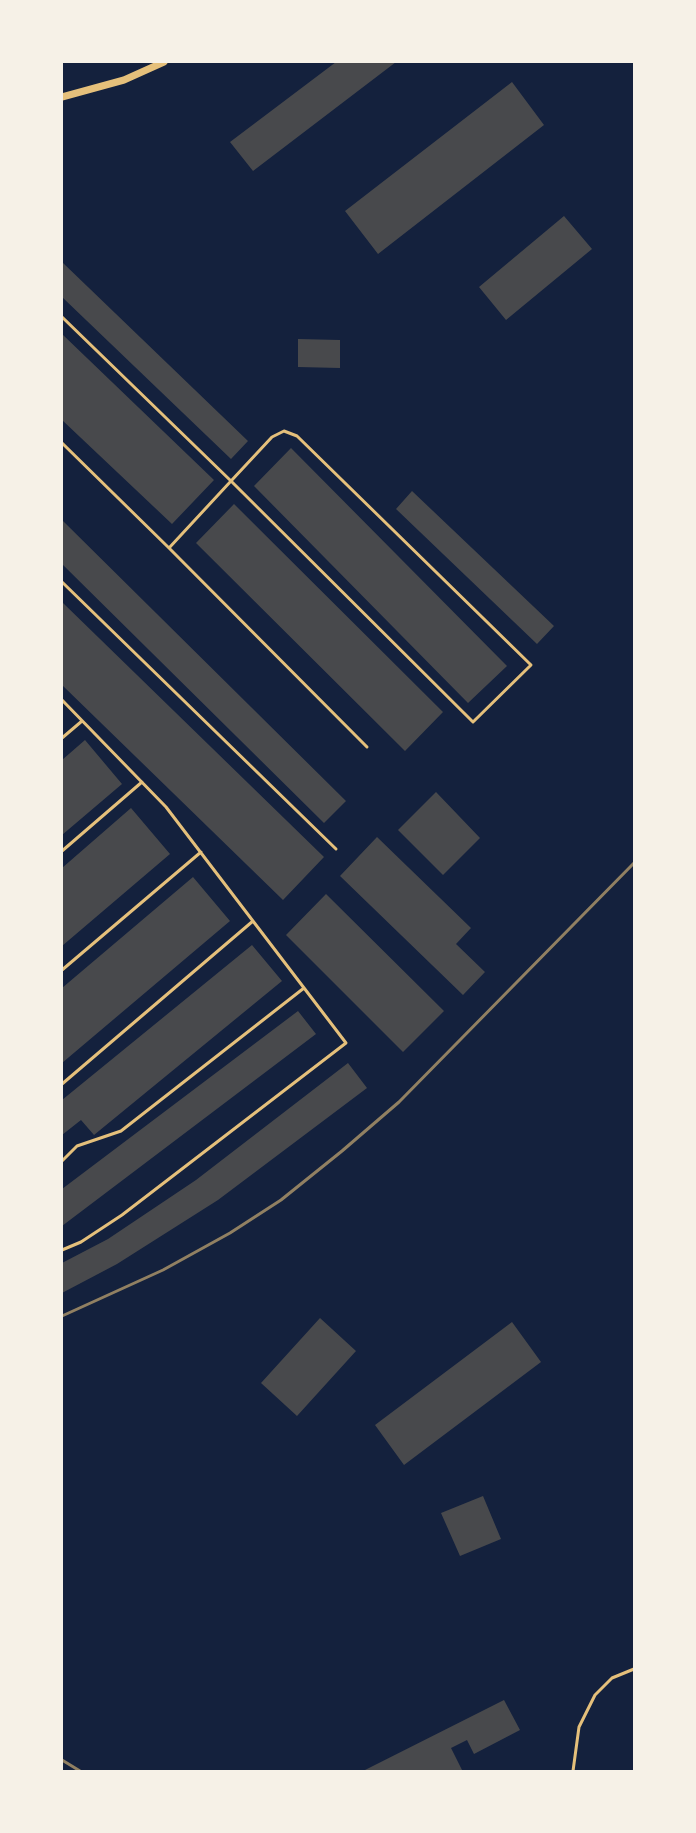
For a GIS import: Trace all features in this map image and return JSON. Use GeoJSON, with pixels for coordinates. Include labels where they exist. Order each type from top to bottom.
{"type":"FeatureCollection","features":[{"type":"Feature","properties":{"kind":"street"},"geometry":{"type":"LineString","coordinates":[[62,97],[124,80],[164,62]]}},
{"type":"Feature","properties":{"kind":"lane"},"geometry":{"type":"LineString","coordinates":[[62,317],[231,481],[473,722],[531,665],[297,436],[284,431],[272,438],[231,481],[169,548]]}},
{"type":"Feature","properties":{"kind":"lane"},"geometry":{"type":"LineString","coordinates":[[62,443],[367,747]]}},
{"type":"Feature","properties":{"kind":"lane"},"geometry":{"type":"LineString","coordinates":[[62,582],[336,850]]}},
{"type":"Feature","properties":{"kind":"lane"},"geometry":{"type":"LineString","coordinates":[[62,700],[166,806],[346,1043],[122,1215],[81,1242],[62,1250]]}},
{"type":"Feature","properties":{"kind":"lane"},"geometry":{"type":"LineString","coordinates":[[62,738],[82,721]]}},
{"type":"Feature","properties":{"kind":"lane"},"geometry":{"type":"LineString","coordinates":[[62,851],[142,782]]}},
{"type":"Feature","properties":{"kind":"lane"},"geometry":{"type":"LineString","coordinates":[[62,970],[201,852]]}},
{"type":"Feature","properties":{"kind":"lane"},"geometry":{"type":"LineString","coordinates":[[62,1084],[253,921]]}},
{"type":"Feature","properties":{"kind":"lane"},"geometry":{"type":"LineString","coordinates":[[62,1161],[77,1146],[121,1131],[304,988]]}},
{"type":"Feature","properties":{"kind":"lane"},"geometry":{"type":"LineString","coordinates":[[573,1771],[579,1727],[595,1695],[612,1678],[634,1669]]}},
{"type":"Feature","properties":{"kind":"building"},"geometry":{"type":"Polygon","coordinates":[[[336,62],[396,62],[253,171],[230,142],[336,62]]]}},
{"type":"Feature","properties":{"kind":"building"},"geometry":{"type":"Polygon","coordinates":[[[512,82],[544,125],[378,254],[345,211],[512,82]]]}},
{"type":"Feature","properties":{"kind":"building"},"geometry":{"type":"Polygon","coordinates":[[[564,216],[592,249],[506,320],[479,287],[564,216]]]}},
{"type":"Feature","properties":{"kind":"building"},"geometry":{"type":"Polygon","coordinates":[[[62,262],[248,441],[231,459],[62,297],[62,262]]]}},
{"type":"Feature","properties":{"kind":"building"},"geometry":{"type":"Polygon","coordinates":[[[62,334],[214,480],[172,524],[62,420],[62,334]]]}},
{"type":"Feature","properties":{"kind":"building"},"geometry":{"type":"Polygon","coordinates":[[[298,339],[340,340],[340,368],[298,367],[298,339]]]}},
{"type":"Feature","properties":{"kind":"building"},"geometry":{"type":"Polygon","coordinates":[[[291,448],[507,666],[468,703],[254,486],[291,448]]]}},
{"type":"Feature","properties":{"kind":"building"},"geometry":{"type":"Polygon","coordinates":[[[412,491],[554,626],[537,644],[396,509],[412,491]]]}},
{"type":"Feature","properties":{"kind":"building"},"geometry":{"type":"Polygon","coordinates":[[[234,504],[443,712],[405,751],[196,543],[234,504]]]}},
{"type":"Feature","properties":{"kind":"building"},"geometry":{"type":"Polygon","coordinates":[[[62,520],[346,801],[324,823],[62,564],[62,520]]]}},
{"type":"Feature","properties":{"kind":"building"},"geometry":{"type":"Polygon","coordinates":[[[62,602],[324,857],[283,900],[62,685],[62,602]]]}},
{"type":"Feature","properties":{"kind":"building"},"geometry":{"type":"Polygon","coordinates":[[[85,740],[122,784],[62,835],[62,760],[85,740]]]}},
{"type":"Feature","properties":{"kind":"building"},"geometry":{"type":"Polygon","coordinates":[[[436,792],[480,838],[443,875],[398,830],[436,792]]]}},
{"type":"Feature","properties":{"kind":"building"},"geometry":{"type":"Polygon","coordinates":[[[131,808],[170,854],[62,946],[62,868],[131,808]]]}},
{"type":"Feature","properties":{"kind":"building"},"geometry":{"type":"Polygon","coordinates":[[[377,837],[471,928],[456,944],[485,972],[463,995],[340,876],[377,837]]]}},
{"type":"Feature","properties":{"kind":"building"},"geometry":{"type":"Polygon","coordinates":[[[193,877],[230,921],[62,1063],[62,988],[193,877]]]}},
{"type":"Feature","properties":{"kind":"building"},"geometry":{"type":"Polygon","coordinates":[[[326,894],[444,1011],[403,1052],[286,935],[326,894]]]}},
{"type":"Feature","properties":{"kind":"building"},"geometry":{"type":"Polygon","coordinates":[[[252,945],[282,981],[94,1135],[81,1120],[62,1135],[62,1100],[252,945]]]}},
{"type":"Feature","properties":{"kind":"building"},"geometry":{"type":"Polygon","coordinates":[[[298,1011],[316,1034],[62,1226],[62,1189],[298,1011]]]}},
{"type":"Feature","properties":{"kind":"building"},"geometry":{"type":"Polygon","coordinates":[[[348,1063],[367,1088],[218,1200],[117,1264],[62,1293],[62,1263],[108,1239],[196,1180],[348,1063]]]}},
{"type":"Feature","properties":{"kind":"building"},"geometry":{"type":"Polygon","coordinates":[[[320,1318],[356,1351],[297,1416],[261,1383],[320,1318]]]}},
{"type":"Feature","properties":{"kind":"building"},"geometry":{"type":"Polygon","coordinates":[[[512,1322],[541,1362],[404,1465],[375,1425],[512,1322]]]}},
{"type":"Feature","properties":{"kind":"building"},"geometry":{"type":"Polygon","coordinates":[[[483,1496],[501,1539],[460,1556],[441,1513],[483,1496]]]}},
{"type":"Feature","properties":{"kind":"building"},"geometry":{"type":"Polygon","coordinates":[[[504,1700],[520,1730],[474,1754],[467,1740],[451,1748],[462,1770],[363,1771],[504,1700]]]}},
{"type":"Feature","properties":{"kind":"railway"},"geometry":{"type":"LineString","coordinates":[[62,1316],[163,1270],[230,1233],[281,1200],[342,1151],[399,1102],[634,863]]}},
{"type":"Feature","properties":{"kind":"railway"},"geometry":{"type":"LineString","coordinates":[[62,1760],[80,1771]]}}]}
